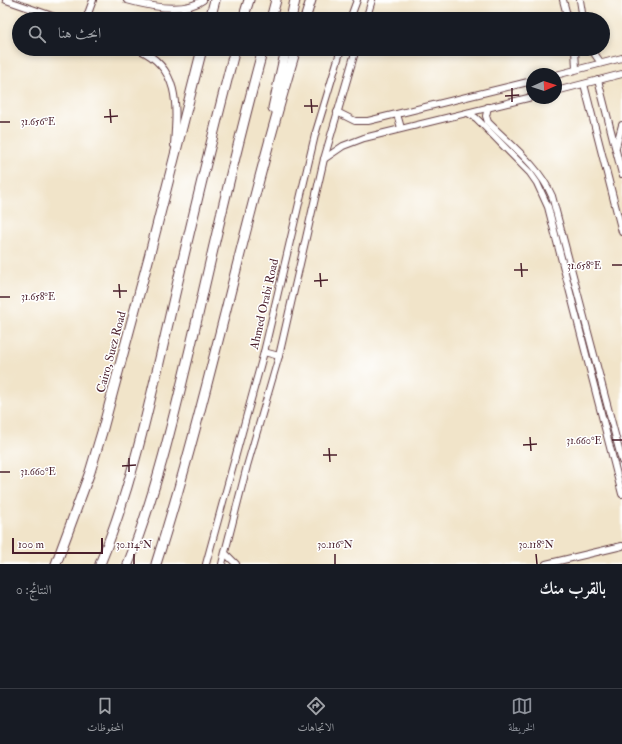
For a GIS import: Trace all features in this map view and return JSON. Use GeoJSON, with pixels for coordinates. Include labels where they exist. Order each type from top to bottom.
{"type":"FeatureCollection","features":[{"type":"Feature","properties":{"kind":"highway"},"geometry":{"type":"LineString","coordinates":[[212,12],[215,0]]}},
{"type":"Feature","properties":{"kind":"highway"},"geometry":{"type":"LineString","coordinates":[[245,12],[248,0]]}},
{"type":"Feature","properties":{"kind":"highway"},"geometry":{"type":"LineString","coordinates":[[273,12],[276,0]]}},
{"type":"Feature","properties":{"kind":"highway"},"geometry":{"type":"LineString","coordinates":[[292,12],[295,0]]}},
{"type":"Feature","properties":{"kind":"highway"},"geometry":{"type":"LineString","coordinates":[[307,12],[311,0]]}},
{"type":"Feature","properties":{"kind":"highway","name":"Cairo, Suez Road"},"geometry":{"type":"LineString","coordinates":[[56,564],[90,472],[100,439],[200,56]]}},
{"type":"Feature","properties":{"kind":"highway"},"geometry":{"type":"LineString","coordinates":[[100,564],[124,496],[139,445],[233,56]]}},
{"type":"Feature","properties":{"kind":"highway"},"geometry":{"type":"LineString","coordinates":[[128,564],[150,500],[167,442],[261,56]]}},
{"type":"Feature","properties":{"kind":"highway"},"geometry":{"type":"LineString","coordinates":[[268,147],[273,108],[284,56]]}},
{"type":"Feature","properties":{"kind":"highway"},"geometry":{"type":"LineString","coordinates":[[156,564],[196,422],[268,147],[294,56]]}},
{"type":"Feature","properties":{"kind":"street"},"geometry":{"type":"LineString","coordinates":[[6,0],[41,12]]}},
{"type":"Feature","properties":{"kind":"street"},"geometry":{"type":"LineString","coordinates":[[89,12],[93,0]]}},
{"type":"Feature","properties":{"kind":"street"},"geometry":{"type":"LineString","coordinates":[[127,0],[148,6],[174,7],[195,4],[202,0]]}},
{"type":"Feature","properties":{"kind":"street"},"geometry":{"type":"LineString","coordinates":[[353,12],[357,0]]}},
{"type":"Feature","properties":{"kind":"street"},"geometry":{"type":"LineString","coordinates":[[368,12],[372,0]]}},
{"type":"Feature","properties":{"kind":"street"},"geometry":{"type":"LineString","coordinates":[[563,0],[566,12]]}},
{"type":"Feature","properties":{"kind":"street"},"geometry":{"type":"LineString","coordinates":[[580,0],[582,12]]}},
{"type":"Feature","properties":{"kind":"street"},"geometry":{"type":"LineString","coordinates":[[150,56],[167,72],[173,90],[176,119],[173,162]]}},
{"type":"Feature","properties":{"kind":"street","name":"Ahmed Orabi Road"},"geometry":{"type":"LineString","coordinates":[[206,564],[264,352],[313,142],[339,56]]}},
{"type":"Feature","properties":{"kind":"street"},"geometry":{"type":"LineString","coordinates":[[222,564],[247,466],[279,356],[324,159],[354,56]]}},
{"type":"Feature","properties":{"kind":"street"},"geometry":{"type":"LineString","coordinates":[[575,56],[576,70]]}},
{"type":"Feature","properties":{"kind":"street"},"geometry":{"type":"LineString","coordinates":[[596,56],[601,63]]}},
{"type":"Feature","properties":{"kind":"street"},"geometry":{"type":"LineString","coordinates":[[562,73],[622,58]]}},
{"type":"Feature","properties":{"kind":"street"},"geometry":{"type":"LineString","coordinates":[[562,90],[622,74]]}},
{"type":"Feature","properties":{"kind":"street"},"geometry":{"type":"LineString","coordinates":[[598,80],[622,174]]}},
{"type":"Feature","properties":{"kind":"street"},"geometry":{"type":"LineString","coordinates":[[337,112],[349,119],[362,122],[526,82]]}},
{"type":"Feature","properties":{"kind":"street"},"geometry":{"type":"LineString","coordinates":[[584,84],[622,232]]}},
{"type":"Feature","properties":{"kind":"street"},"geometry":{"type":"LineString","coordinates":[[324,159],[350,143],[400,128],[526,98]]}},
{"type":"Feature","properties":{"kind":"street"},"geometry":{"type":"LineString","coordinates":[[488,107],[486,116],[488,122],[534,166],[542,176],[552,196],[622,461]]}},
{"type":"Feature","properties":{"kind":"street"},"geometry":{"type":"LineString","coordinates":[[468,113],[476,118],[530,173],[546,201],[622,494]]}},
{"type":"Feature","properties":{"kind":"street"},"geometry":{"type":"LineString","coordinates":[[397,114],[400,128]]}},
{"type":"Feature","properties":{"kind":"street"},"geometry":{"type":"LineString","coordinates":[[616,149],[622,125]]}},
{"type":"Feature","properties":{"kind":"street"},"geometry":{"type":"LineString","coordinates":[[264,352],[279,356]]}},
{"type":"Feature","properties":{"kind":"street"},"geometry":{"type":"LineString","coordinates":[[546,564],[622,546]]}},
{"type":"Feature","properties":{"kind":"street"},"geometry":{"type":"LineString","coordinates":[[225,553],[236,564]]}}]}
